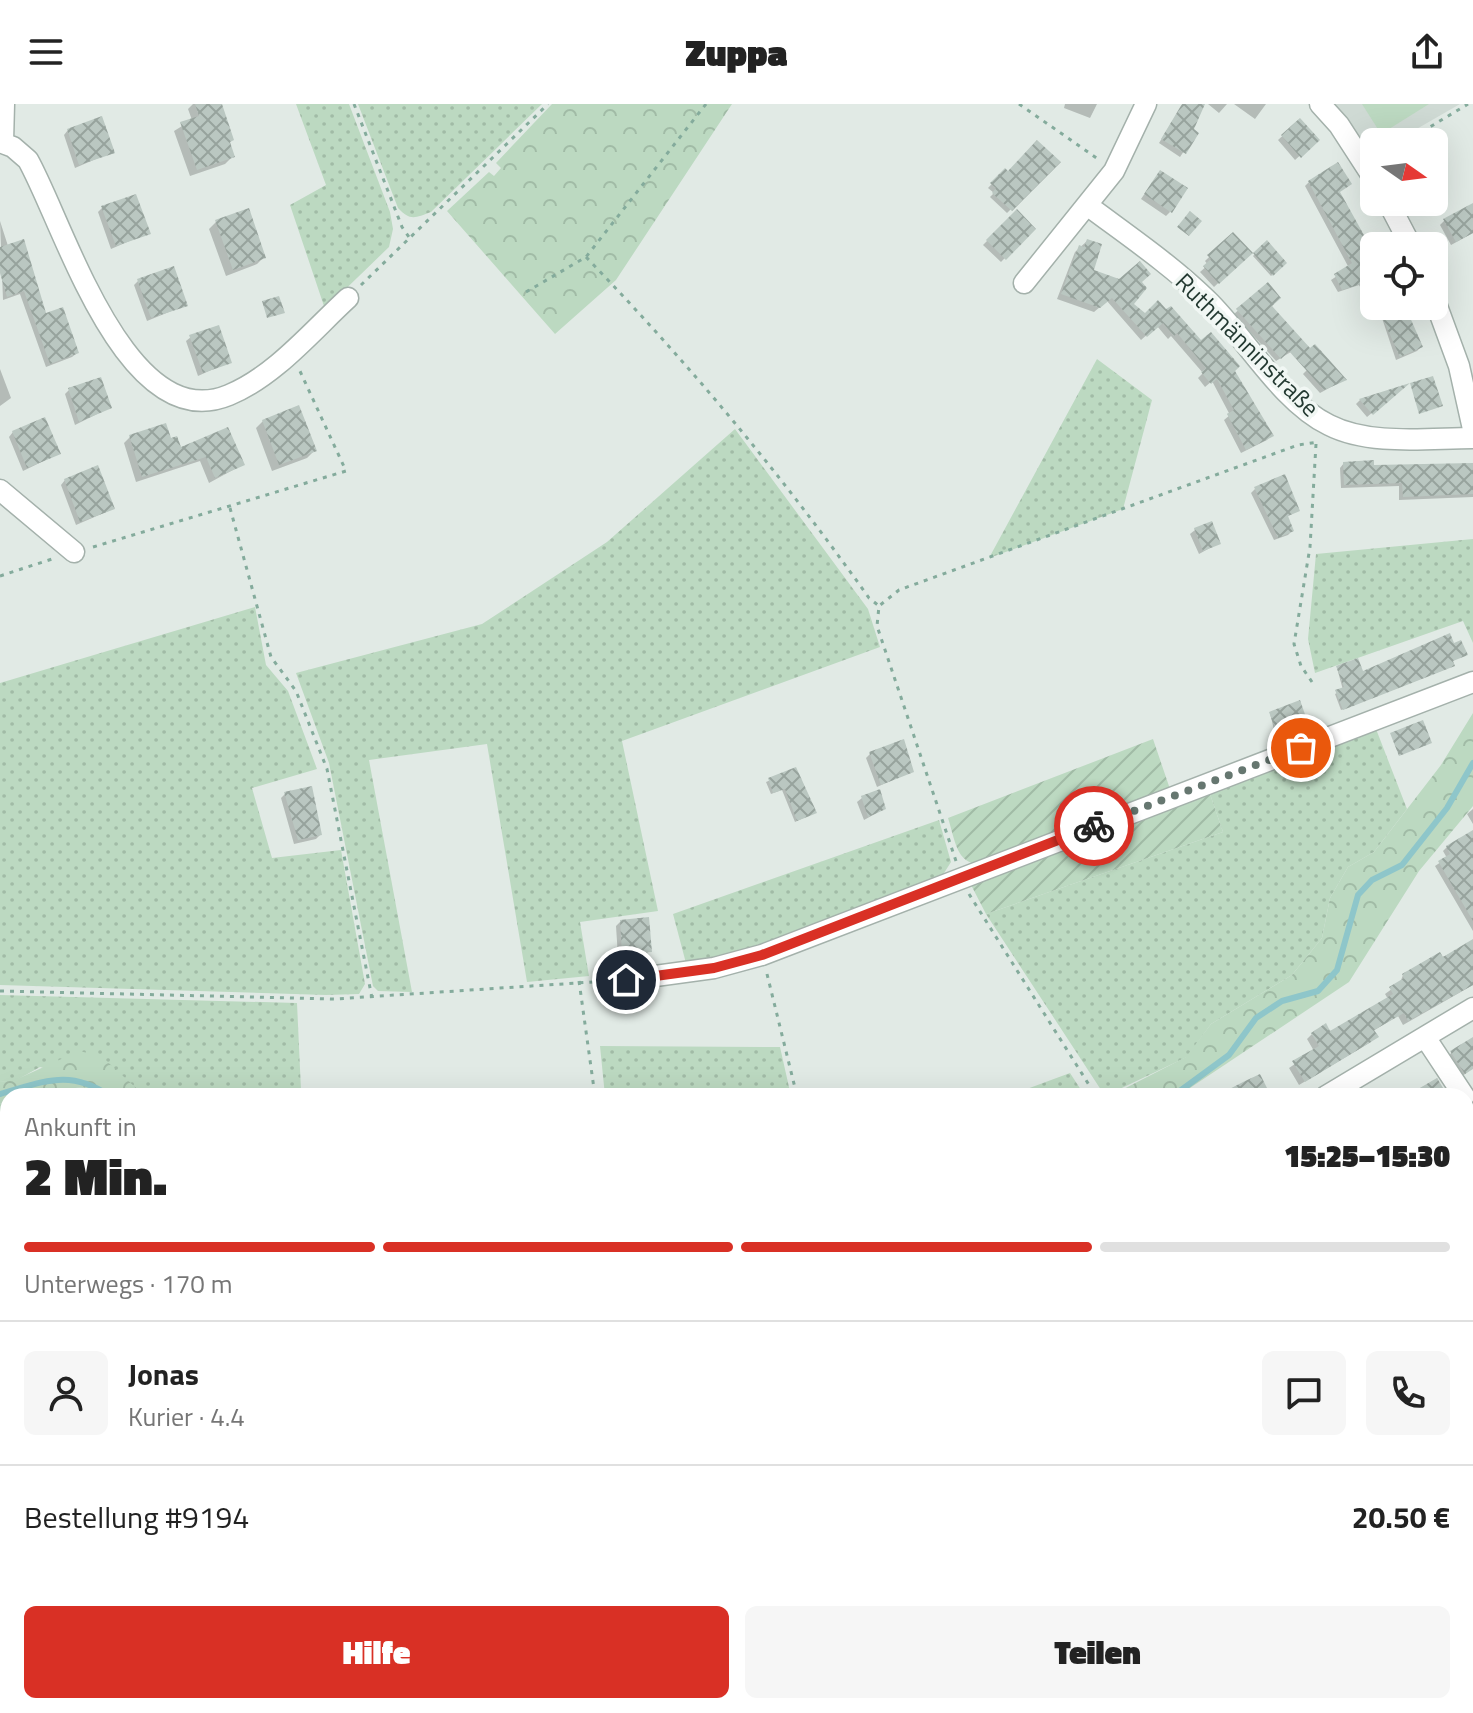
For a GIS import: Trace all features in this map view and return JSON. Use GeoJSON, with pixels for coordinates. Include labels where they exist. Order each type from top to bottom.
{"type":"FeatureCollection","features":[{"type":"Feature","properties":{"kind":"street"},"geometry":{"type":"LineString","coordinates":[[4,104],[2,142],[28,160],[109,328],[141,372],[168,391],[197,401],[225,396],[245,387],[291,351],[348,298]]}},
{"type":"Feature","properties":{"kind":"street"},"geometry":{"type":"LineString","coordinates":[[1024,283],[1114,171],[1146,104]]}},
{"type":"Feature","properties":{"kind":"street"},"geometry":{"type":"LineString","coordinates":[[1320,104],[1339,125],[1360,157]]}},
{"type":"Feature","properties":{"kind":"street","name":"Ruthmänninstraße"},"geometry":{"type":"LineString","coordinates":[[1087,205],[1207,300],[1294,397],[1328,425],[1388,438],[1473,438]]}},
{"type":"Feature","properties":{"kind":"street"},"geometry":{"type":"LineString","coordinates":[[1442,320],[1459,366],[1473,429]]}},
{"type":"Feature","properties":{"kind":"street"},"geometry":{"type":"LineString","coordinates":[[0,490],[74,552]]}},
{"type":"Feature","properties":{"kind":"street"},"geometry":{"type":"LineString","coordinates":[[626,980],[714,968],[762,955],[1473,682]]}},
{"type":"Feature","properties":{"kind":"street"},"geometry":{"type":"LineString","coordinates":[[1339,1088],[1473,1008]]}},
{"type":"Feature","properties":{"kind":"street"},"geometry":{"type":"LineString","coordinates":[[1425,1037],[1458,1088]]}},
{"type":"Feature","properties":{"kind":"path"},"geometry":{"type":"LineString","coordinates":[[354,104],[394,209],[409,237]]}},
{"type":"Feature","properties":{"kind":"path"},"geometry":{"type":"LineString","coordinates":[[348,298],[548,104]]}},
{"type":"Feature","properties":{"kind":"path"},"geometry":{"type":"LineString","coordinates":[[526,292],[586,257],[706,104]]}},
{"type":"Feature","properties":{"kind":"path"},"geometry":{"type":"LineString","coordinates":[[1019,104],[1114,171]]}},
{"type":"Feature","properties":{"kind":"path"},"geometry":{"type":"LineString","coordinates":[[1428,128],[1468,104]]}},
{"type":"Feature","properties":{"kind":"path"},"geometry":{"type":"LineString","coordinates":[[586,257],[661,335],[790,487],[869,598],[879,606]]}},
{"type":"Feature","properties":{"kind":"path"},"geometry":{"type":"LineString","coordinates":[[0,576],[346,471],[291,351]]}},
{"type":"Feature","properties":{"kind":"path"},"geometry":{"type":"LineString","coordinates":[[1312,682],[1301,666],[1294,644],[1310,547],[1316,444],[1328,425]]}},
{"type":"Feature","properties":{"kind":"path"},"geometry":{"type":"LineString","coordinates":[[1091,1088],[971,899],[877,626],[879,606],[899,590],[1298,445],[1316,444]]}},
{"type":"Feature","properties":{"kind":"path"},"geometry":{"type":"LineString","coordinates":[[230,508],[271,657],[296,691],[327,769],[372,998]]}},
{"type":"Feature","properties":{"kind":"path"},"geometry":{"type":"LineString","coordinates":[[762,955],[795,1088]]}},
{"type":"Feature","properties":{"kind":"path"},"geometry":{"type":"LineString","coordinates":[[0,991],[372,998],[626,980]]}},
{"type":"Feature","properties":{"kind":"path"},"geometry":{"type":"LineString","coordinates":[[579,981],[594,1088]]}},
{"type":"Feature","properties":{"kind":"shaded area"},"geometry":{"type":"Polygon","coordinates":[[[1334,104],[1460,104],[1418,128],[1360,128],[1360,142],[1334,104]]]}},
{"type":"Feature","properties":{"kind":"green space"},"geometry":{"type":"Polygon","coordinates":[[[296,104],[349,104],[390,212],[393,229],[389,247],[325,309],[290,205],[326,185],[296,104]]]}},
{"type":"Feature","properties":{"kind":"green space"},"geometry":{"type":"Polygon","coordinates":[[[358,104],[542,104],[431,212],[413,217],[398,208],[358,104]]]}},
{"type":"Feature","properties":{"kind":"green space"},"geometry":{"type":"Polygon","coordinates":[[[552,104],[732,104],[616,280],[555,334],[447,211],[489,172],[494,176],[501,168],[496,163],[552,104]]]}},
{"type":"Feature","properties":{"kind":"green space"},"geometry":{"type":"Polygon","coordinates":[[[1362,104],[1429,104],[1391,128],[1377,128],[1362,104]]]}},
{"type":"Feature","properties":{"kind":"green space"},"geometry":{"type":"Polygon","coordinates":[[[1097,359],[1152,400],[1123,509],[989,558],[1097,359]]]}},
{"type":"Feature","properties":{"kind":"green space"},"geometry":{"type":"Polygon","coordinates":[[[735,429],[868,609],[880,647],[622,741],[658,911],[580,922],[589,976],[527,982],[487,744],[369,760],[412,992],[378,991],[373,986],[329,763],[296,673],[482,624],[607,542],[735,429]]]}},
{"type":"Feature","properties":{"kind":"green space"},"geometry":{"type":"Polygon","coordinates":[[[1473,539],[1473,643],[1463,621],[1315,673],[1308,639],[1316,554],[1473,539]]]}},
{"type":"Feature","properties":{"kind":"green space"},"geometry":{"type":"Polygon","coordinates":[[[255,607],[266,665],[288,691],[317,769],[252,788],[272,858],[341,850],[365,984],[359,994],[0,985],[0,683],[255,607]]]}},
{"type":"Feature","properties":{"kind":"green space"},"geometry":{"type":"Polygon","coordinates":[[[1473,713],[1473,806],[1419,871],[1349,982],[1190,1088],[1126,1088],[1186,1057],[1211,1024],[1292,975],[1322,938],[1330,898],[1348,867],[1374,852],[1441,765],[1473,713]]]}},
{"type":"Feature","properties":{"kind":"green space"},"geometry":{"type":"Polygon","coordinates":[[[1376,729],[1407,809],[1374,852],[1348,867],[1330,898],[1322,938],[1292,975],[1211,1024],[1187,1057],[1122,1088],[1100,1088],[986,914],[1223,832],[1210,794],[1376,729]]]}},
{"type":"Feature","properties":{"kind":"green space"},"geometry":{"type":"Polygon","coordinates":[[[1153,739],[1171,792],[981,864],[966,860],[961,855],[948,818],[1153,739]]]}},
{"type":"Feature","properties":{"kind":"green space"},"geometry":{"type":"Polygon","coordinates":[[[1210,794],[1223,832],[986,914],[969,881],[1210,794]]]}},
{"type":"Feature","properties":{"kind":"green space"},"geometry":{"type":"Polygon","coordinates":[[[939,820],[951,862],[939,881],[738,957],[687,967],[673,914],[939,820]]]}},
{"type":"Feature","properties":{"kind":"green space"},"geometry":{"type":"Polygon","coordinates":[[[0,995],[297,1003],[301,1088],[116,1088],[40,1067],[15,1081],[0,1082],[0,995]]]}},
{"type":"Feature","properties":{"kind":"green space"},"geometry":{"type":"Polygon","coordinates":[[[600,1046],[780,1047],[789,1088],[604,1088],[600,1046]]]}},
{"type":"Feature","properties":{"kind":"green space"},"geometry":{"type":"Polygon","coordinates":[[[79,1051],[101,1056],[136,1088],[0,1088],[0,1082],[15,1080],[79,1051]]]}},
{"type":"Feature","properties":{"kind":"green space"},"geometry":{"type":"Polygon","coordinates":[[[1070,1073],[1080,1088],[1030,1088],[1070,1073]]]}},
{"type":"Feature","properties":{"kind":"building"},"geometry":{"type":"Polygon","coordinates":[[[195,104],[222,104],[234,140],[230,142],[235,157],[197,170],[180,122],[199,116],[195,104]]]}},
{"type":"Feature","properties":{"kind":"building"},"geometry":{"type":"Polygon","coordinates":[[[1182,104],[1205,104],[1194,129],[1199,133],[1186,154],[1161,139],[1182,104]]]}},
{"type":"Feature","properties":{"kind":"building"},"geometry":{"type":"Polygon","coordinates":[[[102,116],[115,153],[79,165],[67,129],[102,116]]]}},
{"type":"Feature","properties":{"kind":"building"},"geometry":{"type":"Polygon","coordinates":[[[1300,118],[1320,140],[1301,158],[1281,135],[1300,118]]]}},
{"type":"Feature","properties":{"kind":"building"},"geometry":{"type":"Polygon","coordinates":[[[1037,140],[1061,162],[1012,211],[992,193],[996,188],[990,183],[1005,168],[1008,171],[1037,140]]]}},
{"type":"Feature","properties":{"kind":"building"},"geometry":{"type":"Polygon","coordinates":[[[1338,162],[1352,184],[1340,192],[1362,232],[1360,284],[1342,290],[1334,274],[1352,263],[1308,181],[1338,162]]]}},
{"type":"Feature","properties":{"kind":"building"},"geometry":{"type":"Polygon","coordinates":[[[1160,170],[1188,188],[1172,213],[1144,194],[1160,170]]]}},
{"type":"Feature","properties":{"kind":"building"},"geometry":{"type":"Polygon","coordinates":[[[136,194],[151,234],[116,246],[101,206],[136,194]]]}},
{"type":"Feature","properties":{"kind":"building"},"geometry":{"type":"Polygon","coordinates":[[[1473,203],[1473,233],[1456,242],[1443,219],[1473,203]]]}},
{"type":"Feature","properties":{"kind":"building"},"geometry":{"type":"Polygon","coordinates":[[[249,208],[266,258],[233,270],[215,220],[249,208]]]}},
{"type":"Feature","properties":{"kind":"building"},"geometry":{"type":"Polygon","coordinates":[[[1017,209],[1036,229],[1006,260],[986,240],[1017,209]]]}},
{"type":"Feature","properties":{"kind":"building"},"geometry":{"type":"Polygon","coordinates":[[[1190,211],[1202,221],[1189,236],[1177,227],[1190,211]]]}},
{"type":"Feature","properties":{"kind":"building"},"geometry":{"type":"Polygon","coordinates":[[[1233,232],[1253,253],[1219,284],[1203,266],[1211,259],[1207,255],[1233,232]]]}},
{"type":"Feature","properties":{"kind":"building"},"geometry":{"type":"Polygon","coordinates":[[[24,239],[46,313],[63,307],[79,353],[50,364],[24,291],[7,297],[0,273],[0,247],[24,239]]]}},
{"type":"Feature","properties":{"kind":"building"},"geometry":{"type":"Polygon","coordinates":[[[1087,239],[1102,244],[1094,270],[1119,279],[1140,261],[1151,274],[1142,282],[1147,288],[1134,304],[1145,313],[1158,300],[1166,309],[1171,306],[1201,340],[1211,332],[1240,366],[1235,371],[1274,436],[1246,450],[1227,414],[1234,410],[1217,379],[1211,384],[1201,372],[1206,368],[1177,333],[1174,336],[1163,323],[1147,337],[1112,298],[1100,308],[1061,294],[1079,245],[1084,247],[1087,239]]]}},
{"type":"Feature","properties":{"kind":"building"},"geometry":{"type":"Polygon","coordinates":[[[1267,240],[1287,263],[1273,276],[1253,253],[1267,240]]]}},
{"type":"Feature","properties":{"kind":"building"},"geometry":{"type":"Polygon","coordinates":[[[174,266],[188,306],[151,318],[137,279],[174,266]]]}},
{"type":"Feature","properties":{"kind":"building"},"geometry":{"type":"Polygon","coordinates":[[[1268,282],[1281,298],[1272,306],[1310,348],[1315,344],[1347,380],[1324,390],[1289,351],[1281,359],[1236,309],[1268,282]]]}},
{"type":"Feature","properties":{"kind":"building"},"geometry":{"type":"Polygon","coordinates":[[[279,296],[285,313],[267,318],[262,301],[279,296]]]}},
{"type":"Feature","properties":{"kind":"building"},"geometry":{"type":"Polygon","coordinates":[[[1383,320],[1411,320],[1423,347],[1400,357],[1383,320]]]}},
{"type":"Feature","properties":{"kind":"building"},"geometry":{"type":"Polygon","coordinates":[[[219,325],[232,363],[203,373],[189,335],[219,325]]]}},
{"type":"Feature","properties":{"kind":"building"},"geometry":{"type":"Polygon","coordinates":[[[1433,376],[1443,406],[1419,414],[1410,383],[1433,376]]]}},
{"type":"Feature","properties":{"kind":"building"},"geometry":{"type":"Polygon","coordinates":[[[101,377],[112,408],[79,422],[68,388],[101,377]]]}},
{"type":"Feature","properties":{"kind":"building"},"geometry":{"type":"Polygon","coordinates":[[[1410,383],[1373,415],[1359,399],[1410,383]]]}},
{"type":"Feature","properties":{"kind":"building"},"geometry":{"type":"Polygon","coordinates":[[[299,405],[317,451],[279,465],[262,420],[299,405]]]}},
{"type":"Feature","properties":{"kind":"building"},"geometry":{"type":"Polygon","coordinates":[[[45,417],[61,454],[27,468],[12,431],[45,417]]]}},
{"type":"Feature","properties":{"kind":"building"},"geometry":{"type":"Polygon","coordinates":[[[166,423],[171,438],[177,436],[181,447],[228,427],[245,465],[215,478],[206,457],[142,477],[129,435],[166,423]]]}},
{"type":"Feature","properties":{"kind":"building"},"geometry":{"type":"Polygon","coordinates":[[[1374,460],[1374,465],[1473,463],[1473,494],[1403,497],[1402,483],[1344,485],[1343,462],[1374,460]]]}},
{"type":"Feature","properties":{"kind":"building"},"geometry":{"type":"Polygon","coordinates":[[[98,465],[115,509],[80,522],[64,479],[98,465]]]}},
{"type":"Feature","properties":{"kind":"building"},"geometry":{"type":"Polygon","coordinates":[[[1285,474],[1300,511],[1288,516],[1294,531],[1278,538],[1254,487],[1285,474]]]}},
{"type":"Feature","properties":{"kind":"building"},"geometry":{"type":"Polygon","coordinates":[[[1212,521],[1221,544],[1203,551],[1194,528],[1212,521]]]}},
{"type":"Feature","properties":{"kind":"building"},"geometry":{"type":"Polygon","coordinates":[[[1450,633],[1454,643],[1461,640],[1468,655],[1453,661],[1455,666],[1343,710],[1335,690],[1344,687],[1336,666],[1358,658],[1363,671],[1450,633]]]}},
{"type":"Feature","properties":{"kind":"building"},"geometry":{"type":"Polygon","coordinates":[[[1300,700],[1308,723],[1277,734],[1269,712],[1300,700]]]}},
{"type":"Feature","properties":{"kind":"building"},"geometry":{"type":"Polygon","coordinates":[[[1423,720],[1432,743],[1399,756],[1390,733],[1423,720]]]}},
{"type":"Feature","properties":{"kind":"building"},"geometry":{"type":"Polygon","coordinates":[[[904,739],[914,772],[881,785],[869,752],[904,739]]]}},
{"type":"Feature","properties":{"kind":"building"},"geometry":{"type":"Polygon","coordinates":[[[796,767],[817,813],[797,821],[785,789],[773,793],[768,778],[796,767]]]}},
{"type":"Feature","properties":{"kind":"building"},"geometry":{"type":"Polygon","coordinates":[[[312,786],[322,835],[298,840],[284,792],[312,786]]]}},
{"type":"Feature","properties":{"kind":"building"},"geometry":{"type":"Polygon","coordinates":[[[880,789],[886,809],[868,817],[861,796],[880,789]]]}},
{"type":"Feature","properties":{"kind":"building"},"geometry":{"type":"Polygon","coordinates":[[[1473,830],[1473,921],[1438,861],[1450,854],[1446,846],[1473,830]]]}},
{"type":"Feature","properties":{"kind":"building"},"geometry":{"type":"Polygon","coordinates":[[[649,917],[652,952],[622,954],[620,920],[649,917]]]}},
{"type":"Feature","properties":{"kind":"building"},"geometry":{"type":"Polygon","coordinates":[[[1473,939],[1473,985],[1408,1021],[1404,1013],[1374,1030],[1379,1037],[1305,1082],[1292,1061],[1319,1046],[1311,1033],[1326,1023],[1330,1031],[1393,994],[1389,987],[1404,978],[1402,974],[1440,952],[1443,957],[1473,939]]]}},
{"type":"Feature","properties":{"kind":"building"},"geometry":{"type":"Polygon","coordinates":[[[1473,1037],[1473,1069],[1465,1074],[1450,1051],[1473,1037]]]}},
{"type":"Feature","properties":{"kind":"building"},"geometry":{"type":"Polygon","coordinates":[[[1260,1074],[1267,1088],[1231,1088],[1260,1074]]]}},
{"type":"Feature","properties":{"kind":"building"},"geometry":{"type":"Polygon","coordinates":[[[1437,1078],[1443,1088],[1420,1088],[1437,1078]]]}},
{"type":"Feature","properties":{"kind":"waterway"},"geometry":{"type":"LineString","coordinates":[[1184,1088],[1229,1055],[1256,1018],[1282,1001],[1318,991],[1337,970],[1358,895],[1372,880],[1402,865],[1447,808],[1473,763]]}},
{"type":"Feature","properties":{"kind":"waterway"},"geometry":{"type":"LineString","coordinates":[[22,1088],[56,1080],[82,1082],[97,1088]]}},
{"type":"Feature","properties":{"kind":"way so far"},"geometry":{"type":"LineString","coordinates":[[1094,826],[1301,748]]}},
{"type":"Feature","properties":{"kind":"route"},"geometry":{"type":"LineString","coordinates":[[626,980],[714,968],[762,955],[1094,826]]}}]}
